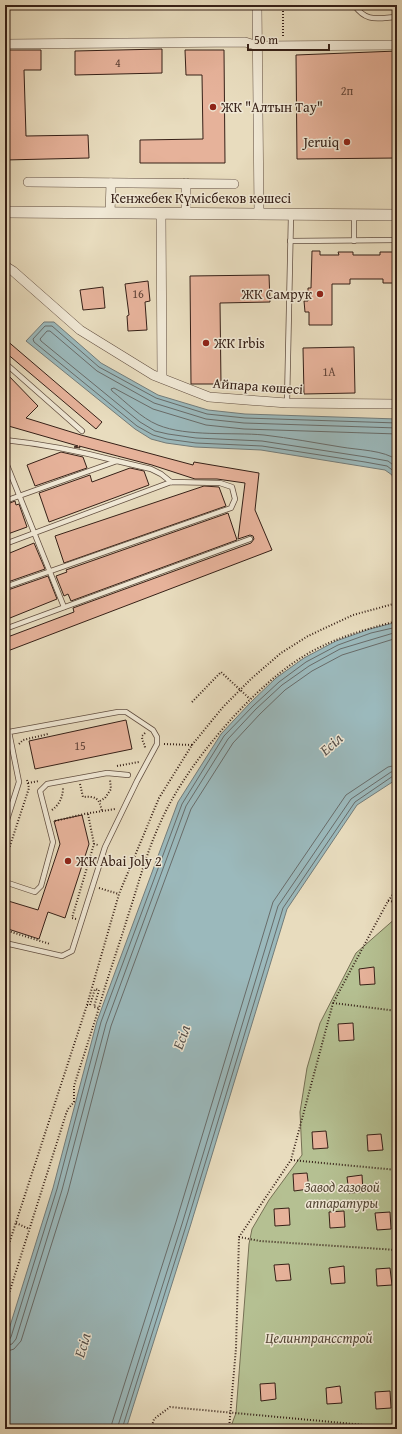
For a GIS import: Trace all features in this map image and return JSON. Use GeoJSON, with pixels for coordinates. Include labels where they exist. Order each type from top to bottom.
{"type":"FeatureCollection","features":[{"type":"Feature","properties":{"kind":"street"},"geometry":{"type":"LineString","coordinates":[[257,5],[259,214]]}},
{"type":"Feature","properties":{"kind":"street"},"geometry":{"type":"LineString","coordinates":[[5,44],[245,42],[258,46],[397,45]]}},
{"type":"Feature","properties":{"kind":"street"},"geometry":{"type":"LineString","coordinates":[[28,182],[234,184]]}},
{"type":"Feature","properties":{"kind":"street"},"geometry":{"type":"LineString","coordinates":[[110,212],[111,183]]}},
{"type":"Feature","properties":{"kind":"street"},"geometry":{"type":"LineString","coordinates":[[186,183],[186,213]]}},
{"type":"Feature","properties":{"kind":"street","name":"Кенжебек Күмісбеков көшесі"},"geometry":{"type":"LineString","coordinates":[[5,212],[395,215]]}},
{"type":"Feature","properties":{"kind":"street"},"geometry":{"type":"LineString","coordinates":[[161,213],[162,378]]}},
{"type":"Feature","properties":{"kind":"street","name":"Айпара көшесі"},"geometry":{"type":"LineString","coordinates":[[9,269],[80,330],[153,375],[209,397],[287,403],[397,404]]}},
{"type":"Feature","properties":{"kind":"lane"},"geometry":{"type":"LineString","coordinates":[[354,5],[360,14],[371,18],[397,17]]}},
{"type":"Feature","properties":{"kind":"lane"},"geometry":{"type":"LineString","coordinates":[[287,403],[291,214]]}},
{"type":"Feature","properties":{"kind":"lane"},"geometry":{"type":"LineString","coordinates":[[354,214],[354,241]]}},
{"type":"Feature","properties":{"kind":"lane"},"geometry":{"type":"LineString","coordinates":[[290,241],[397,240]]}},
{"type":"Feature","properties":{"kind":"lane"},"geometry":{"type":"LineString","coordinates":[[5,363],[82,431]]}},
{"type":"Feature","properties":{"kind":"lane"},"geometry":{"type":"LineString","coordinates":[[5,440],[82,451],[152,469],[171,482]]}},
{"type":"Feature","properties":{"kind":"lane"},"geometry":{"type":"LineString","coordinates":[[5,460],[64,607]]}},
{"type":"Feature","properties":{"kind":"lane"},"geometry":{"type":"LineString","coordinates":[[5,501],[117,461]]}},
{"type":"Feature","properties":{"kind":"lane"},"geometry":{"type":"LineString","coordinates":[[5,544],[171,482],[206,482],[232,487],[235,499],[231,508],[5,586]]}},
{"type":"Feature","properties":{"kind":"lane"},"geometry":{"type":"LineString","coordinates":[[5,629],[250,539]]}},
{"type":"Feature","properties":{"kind":"lane"},"geometry":{"type":"LineString","coordinates":[[5,826],[19,782],[7,731],[118,712],[126,712],[153,730],[157,737],[157,744],[105,847],[72,950],[62,956],[5,943]]}},
{"type":"Feature","properties":{"kind":"lane"},"geometry":{"type":"LineString","coordinates":[[5,882],[35,892],[41,886],[53,842],[40,791],[47,784],[107,773],[128,775]]}},
{"type":"Feature","properties":{"kind":"path"},"geometry":{"type":"LineString","coordinates":[[282,46],[283,5]]}},
{"type":"Feature","properties":{"kind":"path"},"geometry":{"type":"LineString","coordinates":[[5,1256],[87,1005],[119,894],[159,798],[192,745],[241,689],[281,653],[308,636],[352,615],[397,603]]}},
{"type":"Feature","properties":{"kind":"path"},"geometry":{"type":"LineString","coordinates":[[5,1306],[66,1114],[74,1102],[74,1086],[141,873],[161,821],[187,775],[202,754],[250,699],[269,682],[309,653],[342,637],[397,620]]}},
{"type":"Feature","properties":{"kind":"path"},"geometry":{"type":"LineString","coordinates":[[192,702],[221,672],[250,699]]}},
{"type":"Feature","properties":{"kind":"path"},"geometry":{"type":"LineString","coordinates":[[140,728],[150,735]]}},
{"type":"Feature","properties":{"kind":"path"},"geometry":{"type":"LineString","coordinates":[[21,751],[19,744],[23,740],[53,732]]}},
{"type":"Feature","properties":{"kind":"path"},"geometry":{"type":"LineString","coordinates":[[146,732],[142,736],[142,742],[145,745],[146,751]]}},
{"type":"Feature","properties":{"kind":"path"},"geometry":{"type":"LineString","coordinates":[[157,744],[192,745]]}},
{"type":"Feature","properties":{"kind":"path"},"geometry":{"type":"LineString","coordinates":[[140,766],[144,760]]}},
{"type":"Feature","properties":{"kind":"path"},"geometry":{"type":"LineString","coordinates":[[100,801],[105,798],[111,789],[111,783],[107,773]]}},
{"type":"Feature","properties":{"kind":"path"},"geometry":{"type":"LineString","coordinates":[[5,861],[29,788],[27,777]]}},
{"type":"Feature","properties":{"kind":"path"},"geometry":{"type":"LineString","coordinates":[[79,777],[83,797],[90,796],[100,801]]}},
{"type":"Feature","properties":{"kind":"path"},"geometry":{"type":"LineString","coordinates":[[46,814],[56,807],[62,798],[63,790],[61,781]]}},
{"type":"Feature","properties":{"kind":"path"},"geometry":{"type":"LineString","coordinates":[[100,801],[102,811]]}},
{"type":"Feature","properties":{"kind":"path"},"geometry":{"type":"LineString","coordinates":[[48,822],[88,813],[118,809],[115,814]]}},
{"type":"Feature","properties":{"kind":"path"},"geometry":{"type":"LineString","coordinates":[[81,920],[72,918],[94,844],[88,813]]}},
{"type":"Feature","properties":{"kind":"path"},"geometry":{"type":"LineString","coordinates":[[94,844],[105,847]]}},
{"type":"Feature","properties":{"kind":"path"},"geometry":{"type":"LineString","coordinates":[[92,886],[119,894]]}},
{"type":"Feature","properties":{"kind":"path"},"geometry":{"type":"LineString","coordinates":[[229,1429],[236,1348],[239,1237],[291,1160],[333,1002],[388,901],[397,889]]}},
{"type":"Feature","properties":{"kind":"path"},"geometry":{"type":"LineString","coordinates":[[388,901],[397,902]]}},
{"type":"Feature","properties":{"kind":"path"},"geometry":{"type":"LineString","coordinates":[[5,930],[56,946]]}},
{"type":"Feature","properties":{"kind":"path"},"geometry":{"type":"LineString","coordinates":[[87,1005],[90,1005],[95,989],[99,990],[94,1007],[98,1008]]}},
{"type":"Feature","properties":{"kind":"path"},"geometry":{"type":"LineString","coordinates":[[333,1002],[397,1011]]}},
{"type":"Feature","properties":{"kind":"path"},"geometry":{"type":"LineString","coordinates":[[291,1160],[397,1170]]}},
{"type":"Feature","properties":{"kind":"path"},"geometry":{"type":"LineString","coordinates":[[16,1223],[29,1228]]}},
{"type":"Feature","properties":{"kind":"path"},"geometry":{"type":"LineString","coordinates":[[239,1237],[260,1241],[397,1250]]}},
{"type":"Feature","properties":{"kind":"path"},"geometry":{"type":"LineString","coordinates":[[151,1429],[154,1419],[170,1407],[397,1428]]}},
{"type":"Feature","properties":{"kind":"path"},"geometry":{"type":"LineString","coordinates":[[351,1429],[352,1424]]}},
{"type":"Feature","properties":{"kind":"green space"},"geometry":{"type":"Polygon","coordinates":[[[397,917],[397,1429],[230,1429],[236,1413],[249,1244],[252,1229],[269,1200],[302,1155],[300,1112],[307,1068],[320,1023],[356,953],[397,917]]]}},
{"type":"Feature","properties":{"kind":"water"},"geometry":{"type":"Polygon","coordinates":[[[44,322],[54,322],[101,363],[158,395],[208,410],[245,414],[397,419],[397,493],[392,475],[385,470],[261,450],[195,447],[166,443],[151,439],[135,429],[26,341],[44,322]]]}},
{"type":"Feature","properties":{"kind":"water","name":"Есіл"},"geometry":{"type":"Polygon","coordinates":[[[397,622],[397,779],[357,805],[287,909],[190,1227],[126,1429],[5,1429],[5,1342],[53,1188],[97,1021],[178,802],[221,734],[276,678],[304,658],[336,641],[370,629],[397,622]]]}},
{"type":"Feature","properties":{"kind":"building"},"geometry":{"type":"Polygon","coordinates":[[[162,49],[162,73],[75,75],[75,51],[162,49]]]}},
{"type":"Feature","properties":{"kind":"building"},"geometry":{"type":"Polygon","coordinates":[[[5,50],[41,50],[41,70],[24,70],[26,136],[88,135],[89,158],[5,160],[5,50]]]}},
{"type":"Feature","properties":{"kind":"building","name":"ЖК \"Алтын Тау\""},"geometry":{"type":"Polygon","coordinates":[[[185,50],[224,50],[225,163],[140,163],[140,140],[203,139],[202,75],[186,75],[185,50]]]}},
{"type":"Feature","properties":{"kind":"building"},"geometry":{"type":"Polygon","coordinates":[[[397,51],[397,158],[297,159],[296,55],[397,51]]]}},
{"type":"Feature","properties":{"kind":"building","name":"ЖК Самрук"},"geometry":{"type":"Polygon","coordinates":[[[312,251],[320,251],[320,255],[339,255],[338,252],[353,252],[353,255],[380,255],[380,252],[397,252],[397,278],[395,278],[395,283],[383,283],[383,279],[350,279],[350,284],[332,284],[332,325],[309,325],[309,312],[305,312],[304,301],[308,301],[308,288],[311,288],[312,251]]]}},
{"type":"Feature","properties":{"kind":"building","name":"ЖК Irbis"},"geometry":{"type":"Polygon","coordinates":[[[269,275],[270,302],[220,303],[221,384],[191,384],[190,276],[269,275]]]}},
{"type":"Feature","properties":{"kind":"building"},"geometry":{"type":"Polygon","coordinates":[[[148,281],[150,301],[145,302],[147,330],[128,331],[127,316],[129,315],[125,284],[148,281]]]}},
{"type":"Feature","properties":{"kind":"building"},"geometry":{"type":"Polygon","coordinates":[[[103,287],[105,308],[83,310],[80,290],[103,287]]]}},
{"type":"Feature","properties":{"kind":"building"},"geometry":{"type":"Polygon","coordinates":[[[5,339],[102,422],[96,429],[5,352],[5,339]]]}},
{"type":"Feature","properties":{"kind":"building"},"geometry":{"type":"Polygon","coordinates":[[[354,347],[355,393],[304,394],[303,348],[354,347]]]}},
{"type":"Feature","properties":{"kind":"building"},"geometry":{"type":"Polygon","coordinates":[[[5,372],[38,406],[26,418],[81,435],[193,465],[194,462],[259,473],[255,510],[272,550],[5,652],[5,638],[74,612],[73,608],[251,543],[254,539],[253,536],[250,535],[238,539],[245,483],[217,479],[195,479],[152,465],[79,446],[80,448],[74,447],[78,446],[5,425],[5,372]]]}},
{"type":"Feature","properties":{"kind":"building"},"geometry":{"type":"Polygon","coordinates":[[[61,452],[83,457],[87,468],[35,486],[27,465],[61,452]]]}},
{"type":"Feature","properties":{"kind":"building"},"geometry":{"type":"Polygon","coordinates":[[[130,468],[144,471],[149,485],[49,522],[39,493],[90,475],[92,482],[130,468]]]}},
{"type":"Feature","properties":{"kind":"building"},"geometry":{"type":"Polygon","coordinates":[[[204,486],[219,487],[226,506],[64,563],[55,536],[204,486]]]}},
{"type":"Feature","properties":{"kind":"building"},"geometry":{"type":"Polygon","coordinates":[[[15,501],[16,505],[19,504],[27,527],[5,535],[5,505],[15,501]]]}},
{"type":"Feature","properties":{"kind":"building"},"geometry":{"type":"Polygon","coordinates":[[[228,513],[237,540],[71,601],[68,594],[64,596],[56,576],[67,572],[66,570],[228,513]]]}},
{"type":"Feature","properties":{"kind":"building"},"geometry":{"type":"Polygon","coordinates":[[[34,543],[45,569],[5,583],[5,555],[34,543]]]}},
{"type":"Feature","properties":{"kind":"building"},"geometry":{"type":"Polygon","coordinates":[[[48,576],[57,599],[5,620],[5,591],[48,576]]]}},
{"type":"Feature","properties":{"kind":"building"},"geometry":{"type":"Polygon","coordinates":[[[126,720],[132,749],[35,769],[29,741],[126,720]]]}},
{"type":"Feature","properties":{"kind":"building","name":"ЖК Abai Joly 2"},"geometry":{"type":"Polygon","coordinates":[[[82,815],[89,844],[65,918],[48,912],[39,939],[5,928],[5,900],[38,910],[60,844],[54,821],[82,815]]]}},
{"type":"Feature","properties":{"kind":"building"},"geometry":{"type":"Polygon","coordinates":[[[374,967],[375,984],[360,985],[359,969],[374,967]]]}},
{"type":"Feature","properties":{"kind":"building"},"geometry":{"type":"Polygon","coordinates":[[[353,1023],[354,1040],[339,1041],[338,1024],[353,1023]]]}},
{"type":"Feature","properties":{"kind":"building"},"geometry":{"type":"Polygon","coordinates":[[[326,1131],[328,1148],[313,1149],[312,1132],[326,1131]]]}},
{"type":"Feature","properties":{"kind":"building"},"geometry":{"type":"Polygon","coordinates":[[[381,1134],[383,1150],[368,1151],[367,1135],[381,1134]]]}},
{"type":"Feature","properties":{"kind":"building"},"geometry":{"type":"Polygon","coordinates":[[[307,1173],[309,1189],[294,1191],[293,1174],[307,1173]]]}},
{"type":"Feature","properties":{"kind":"building"},"geometry":{"type":"Polygon","coordinates":[[[362,1175],[363,1192],[349,1193],[347,1177],[362,1175]]]}},
{"type":"Feature","properties":{"kind":"building"},"geometry":{"type":"Polygon","coordinates":[[[289,1208],[290,1225],[275,1226],[274,1209],[289,1208]]]}},
{"type":"Feature","properties":{"kind":"building"},"geometry":{"type":"Polygon","coordinates":[[[344,1211],[345,1227],[330,1228],[329,1212],[344,1211]]]}},
{"type":"Feature","properties":{"kind":"building"},"geometry":{"type":"Polygon","coordinates":[[[390,1212],[391,1229],[377,1230],[375,1213],[390,1212]]]}},
{"type":"Feature","properties":{"kind":"building"},"geometry":{"type":"Polygon","coordinates":[[[289,1264],[291,1280],[276,1281],[274,1265],[289,1264]]]}},
{"type":"Feature","properties":{"kind":"building"},"geometry":{"type":"Polygon","coordinates":[[[344,1266],[345,1283],[331,1284],[329,1268],[344,1266]]]}},
{"type":"Feature","properties":{"kind":"building"},"geometry":{"type":"Polygon","coordinates":[[[390,1268],[392,1285],[377,1286],[376,1269],[390,1268]]]}},
{"type":"Feature","properties":{"kind":"building"},"geometry":{"type":"Polygon","coordinates":[[[275,1383],[276,1399],[261,1401],[260,1384],[275,1383]]]}},
{"type":"Feature","properties":{"kind":"building"},"geometry":{"type":"Polygon","coordinates":[[[340,1386],[342,1403],[327,1404],[326,1388],[340,1386]]]}},
{"type":"Feature","properties":{"kind":"building"},"geometry":{"type":"Polygon","coordinates":[[[390,1391],[391,1408],[376,1409],[375,1392],[390,1391]]]}},
{"type":"Feature","properties":{"kind":"place","name":"ЖК \"Алтын Тау\""},"geometry":{"type":"Point","coordinates":[213,107]}},
{"type":"Feature","properties":{"kind":"place","name":"Jeruiq"},"geometry":{"type":"Point","coordinates":[347,142]}},
{"type":"Feature","properties":{"kind":"place","name":"ЖК Самрук"},"geometry":{"type":"Point","coordinates":[320,294]}},
{"type":"Feature","properties":{"kind":"place","name":"ЖК Irbis"},"geometry":{"type":"Point","coordinates":[206,343]}},
{"type":"Feature","properties":{"kind":"place","name":"ЖК Abai Joly 2"},"geometry":{"type":"Point","coordinates":[68,861]}},
{"type":"Feature","properties":{"kind":"park label","name":"Завод газовой аппаратуры"},"geometry":{"type":"Point","coordinates":[342,1196]}},
{"type":"Feature","properties":{"kind":"park label","name":"Целинтрансстрой"},"geometry":{"type":"Point","coordinates":[319,1338]}}]}
